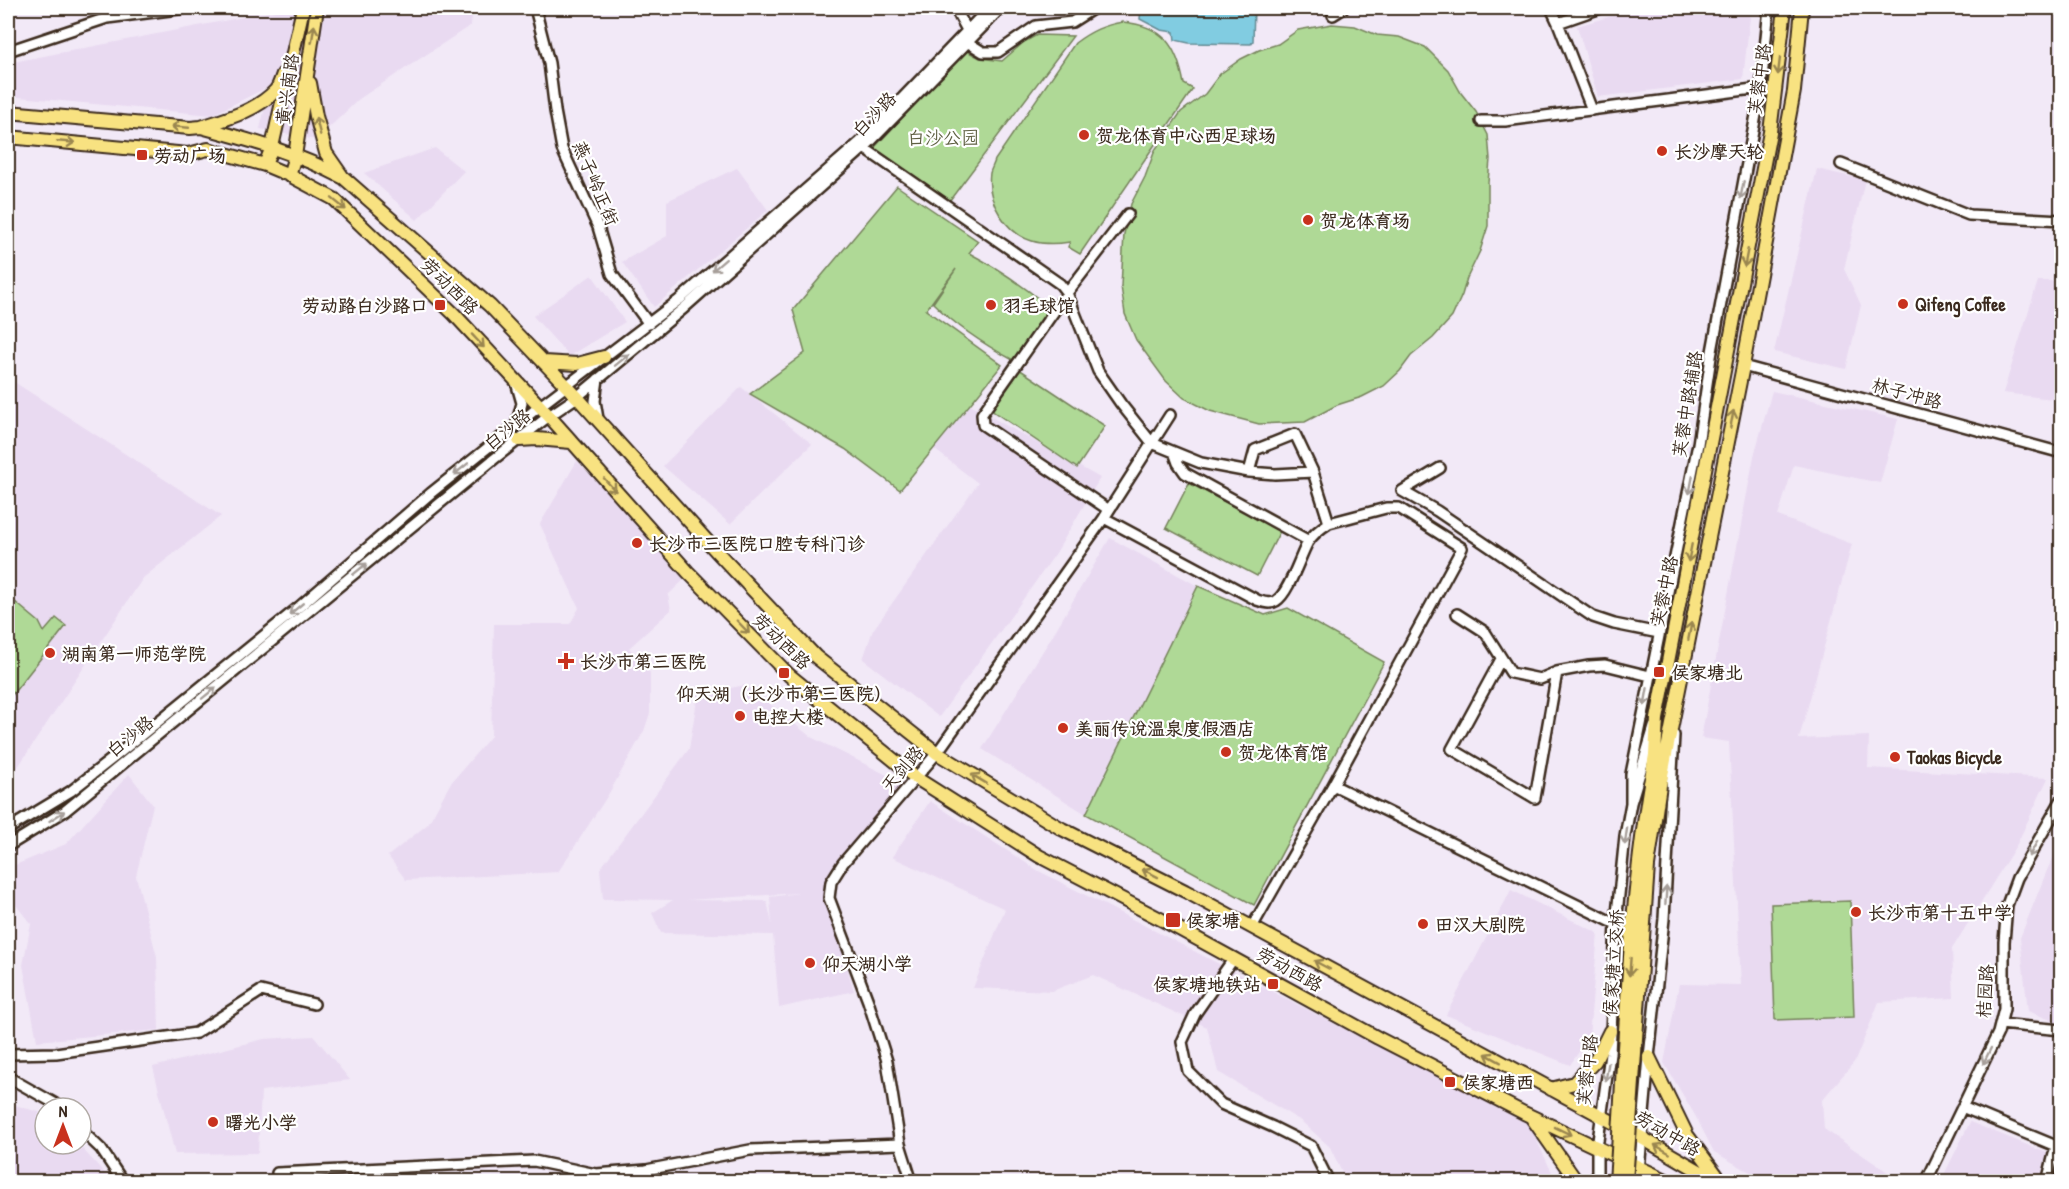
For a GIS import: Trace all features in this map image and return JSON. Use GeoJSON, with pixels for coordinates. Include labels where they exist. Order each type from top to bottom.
{"type":"FeatureCollection","features":[{"type":"Feature","properties":{"kind":"main road","name":"黄兴南路"},"geometry":{"type":"LineString","coordinates":[[265,165],[272,147],[303,8]]}},
{"type":"Feature","properties":{"kind":"main road","name":"黄兴南路"},"geometry":{"type":"LineString","coordinates":[[289,175],[295,156],[317,8]]}},
{"type":"Feature","properties":{"kind":"main road","name":"芙蓉中路"},"geometry":{"type":"LineString","coordinates":[[1657,719],[1770,132],[1785,8]]}},
{"type":"Feature","properties":{"kind":"main road","name":"芙蓉中路"},"geometry":{"type":"LineString","coordinates":[[1675,709],[1743,366],[1794,91],[1802,8]]}},
{"type":"Feature","properties":{"kind":"main road"},"geometry":{"type":"LineString","coordinates":[[201,126],[252,108],[276,91],[293,54]]}},
{"type":"Feature","properties":{"kind":"main road"},"geometry":{"type":"LineString","coordinates":[[309,61],[311,93],[326,153],[344,178]]}},
{"type":"Feature","properties":{"kind":"main road","name":"劳动西路"},"geometry":{"type":"LineString","coordinates":[[8,112],[190,128],[201,126],[272,147],[322,166],[344,178],[490,306],[567,386],[717,552],[816,657],[937,753],[1062,829],[1185,891],[1600,1116]]}},
{"type":"Feature","properties":{"kind":"main road","name":"劳动西路"},"geometry":{"type":"LineString","coordinates":[[8,137],[188,154],[208,149],[265,165],[334,199],[454,314],[540,406],[688,572],[789,675],[916,778],[1039,856],[1234,958],[1378,1038],[1597,1148]]}},
{"type":"Feature","properties":{"kind":"main road"},"geometry":{"type":"LineString","coordinates":[[544,362],[577,364],[604,357]]}},
{"type":"Feature","properties":{"kind":"main road"},"geometry":{"type":"LineString","coordinates":[[519,440],[571,442]]}},
{"type":"Feature","properties":{"kind":"main road"},"geometry":{"type":"LineString","coordinates":[[1655,784],[1675,709]]}},
{"type":"Feature","properties":{"kind":"main road"},"geometry":{"type":"LineString","coordinates":[[1655,784],[1657,719]]}},
{"type":"Feature","properties":{"kind":"main road","name":"侯家塘立交桥"},"geometry":{"type":"LineString","coordinates":[[1616,1182],[1636,885],[1655,784]]}},
{"type":"Feature","properties":{"kind":"main road","name":"侯家塘立交桥"},"geometry":{"type":"LineString","coordinates":[[1626,1182],[1655,784]]}},
{"type":"Feature","properties":{"kind":"main road"},"geometry":{"type":"LineString","coordinates":[[1551,1089],[1574,1083],[1595,1061],[1610,1031]]}},
{"type":"Feature","properties":{"kind":"main road"},"geometry":{"type":"LineString","coordinates":[[1649,1057],[1687,1135],[1720,1182]]}},
{"type":"Feature","properties":{"kind":"main road"},"geometry":{"type":"LineString","coordinates":[[1529,1115],[1577,1182]]}},
{"type":"Feature","properties":{"kind":"main road","name":"劳动中路"},"geometry":{"type":"LineString","coordinates":[[1600,1116],[1720,1182]]}},
{"type":"Feature","properties":{"kind":"main road"},"geometry":{"type":"LineString","coordinates":[[1597,1148],[1670,1182]]}},
{"type":"Feature","properties":{"kind":"street"},"geometry":{"type":"LineString","coordinates":[[8,51],[107,18],[186,8]]}},
{"type":"Feature","properties":{"kind":"street","name":"燕子岭正街"},"geometry":{"type":"LineString","coordinates":[[535,8],[549,63],[562,149],[598,227],[612,274],[649,324]]}},
{"type":"Feature","properties":{"kind":"street"},"geometry":{"type":"LineString","coordinates":[[954,8],[967,30]]}},
{"type":"Feature","properties":{"kind":"street","name":"白沙路"},"geometry":{"type":"LineString","coordinates":[[8,829],[71,791],[117,755],[299,607],[431,493],[679,300],[859,143],[989,8]]}},
{"type":"Feature","properties":{"kind":"street","name":"白沙路"},"geometry":{"type":"LineString","coordinates":[[8,846],[65,811],[684,308],[864,148],[1001,8]]}},
{"type":"Feature","properties":{"kind":"street"},"geometry":{"type":"LineString","coordinates":[[967,42],[983,52],[998,52],[1036,26],[1072,22],[1094,8]]}},
{"type":"Feature","properties":{"kind":"street"},"geometry":{"type":"LineString","coordinates":[[1334,15],[1344,8]]}},
{"type":"Feature","properties":{"kind":"street"},"geometry":{"type":"LineString","coordinates":[[1551,8],[1592,110]]}},
{"type":"Feature","properties":{"kind":"street"},"geometry":{"type":"LineString","coordinates":[[1558,23],[1601,8]]}},
{"type":"Feature","properties":{"kind":"street","name":"芙蓉中路辅路"},"geometry":{"type":"LineString","coordinates":[[1630,803],[1631,774],[1696,454],[1711,357],[1761,88],[1769,8]]}},
{"type":"Feature","properties":{"kind":"street"},"geometry":{"type":"LineString","coordinates":[[1481,121],[1504,122],[1761,88]]}},
{"type":"Feature","properties":{"kind":"street"},"geometry":{"type":"LineString","coordinates":[[864,148],[1060,284],[1066,293],[1098,371],[1152,443],[1201,463],[1249,472],[1275,474],[1313,472]]}},
{"type":"Feature","properties":{"kind":"street"},"geometry":{"type":"LineString","coordinates":[[1842,164],[1969,215],[2061,220]]}},
{"type":"Feature","properties":{"kind":"street"},"geometry":{"type":"LineString","coordinates":[[1128,214],[1066,293],[1012,370],[982,414],[983,425],[1106,514],[1257,600],[1268,603],[1276,601],[1282,595],[1309,541],[1329,523],[1386,508],[1400,508],[1462,548],[1333,785],[1252,927]]}},
{"type":"Feature","properties":{"kind":"street","name":"林子冲路"},"geometry":{"type":"LineString","coordinates":[[1743,366],[2061,453]]}},
{"type":"Feature","properties":{"kind":"street"},"geometry":{"type":"LineString","coordinates":[[598,379],[595,401],[599,421]]}},
{"type":"Feature","properties":{"kind":"street"},"geometry":{"type":"LineString","coordinates":[[515,380],[522,403],[516,426]]}},
{"type":"Feature","properties":{"kind":"street","name":"天剑路"},"geometry":{"type":"LineString","coordinates":[[912,1182],[900,1144],[887,1061],[868,1001],[829,898],[831,882],[843,863],[937,753],[1106,514],[1170,415]]}},
{"type":"Feature","properties":{"kind":"street"},"geometry":{"type":"LineString","coordinates":[[1249,472],[1255,450],[1296,434],[1313,472],[1329,523]]}},
{"type":"Feature","properties":{"kind":"street"},"geometry":{"type":"LineString","coordinates":[[1174,452],[1185,473],[1309,541]]}},
{"type":"Feature","properties":{"kind":"street"},"geometry":{"type":"LineString","coordinates":[[1440,468],[1402,491],[1437,511],[1593,617],[1614,624],[1659,633]]}},
{"type":"Feature","properties":{"kind":"street"},"geometry":{"type":"LineString","coordinates":[[1457,614],[1485,632],[1511,673],[1540,679],[1557,672],[1605,665],[1650,676]]}},
{"type":"Feature","properties":{"kind":"street"},"geometry":{"type":"LineString","coordinates":[[1501,659],[1452,749],[1535,798],[1557,672]]}},
{"type":"Feature","properties":{"kind":"street","name":"芙蓉中路"},"geometry":{"type":"LineString","coordinates":[[1639,1166],[1664,919],[1673,787],[1675,709]]}},
{"type":"Feature","properties":{"kind":"street","name":"芙蓉中路"},"geometry":{"type":"LineString","coordinates":[[1597,1182],[1597,1148],[1610,1054],[1616,924],[1625,836],[1630,803],[1657,719]]}},
{"type":"Feature","properties":{"kind":"street"},"geometry":{"type":"LineString","coordinates":[[1333,785],[1616,924]]}},
{"type":"Feature","properties":{"kind":"street","name":"桔园路"},"geometry":{"type":"LineString","coordinates":[[1926,1182],[1998,1033],[2004,1010],[2004,942],[2007,905],[2017,878],[2060,803]]}},
{"type":"Feature","properties":{"kind":"street"},"geometry":{"type":"LineString","coordinates":[[1234,958],[1195,1014],[1182,1042],[1188,1071],[1221,1104],[1311,1146],[1329,1182]]}},
{"type":"Feature","properties":{"kind":"street"},"geometry":{"type":"LineString","coordinates":[[8,1054],[56,1053],[196,1034],[261,991],[314,1004]]}},
{"type":"Feature","properties":{"kind":"street"},"geometry":{"type":"LineString","coordinates":[[2000,1024],[2061,1030]]}},
{"type":"Feature","properties":{"kind":"street"},"geometry":{"type":"LineString","coordinates":[[8,1077],[42,1096]]}},
{"type":"Feature","properties":{"kind":"street"},"geometry":{"type":"LineString","coordinates":[[1962,1107],[2056,1146],[2048,1182]]}},
{"type":"Feature","properties":{"kind":"street"},"geometry":{"type":"LineString","coordinates":[[93,1141],[101,1149],[123,1182]]}},
{"type":"Feature","properties":{"kind":"street"},"geometry":{"type":"LineString","coordinates":[[278,1182],[277,1173],[534,1161],[596,1174],[646,1170],[750,1150],[900,1144]]}},
{"type":"Feature","properties":{"kind":"street"},"geometry":{"type":"LineString","coordinates":[[1638,1182],[1639,1166]]}},
{"type":"Feature","properties":{"kind":"shaded area"},"geometry":{"type":"Polygon","coordinates":[[[290,8],[473,8],[471,25],[359,99],[316,140],[260,129],[270,86],[212,115],[8,96],[8,63],[290,8]]]}},
{"type":"Feature","properties":{"kind":"shaded area"},"geometry":{"type":"Polygon","coordinates":[[[1640,8],[1751,8],[1743,79],[1598,97],[1577,26],[1640,8]]]}},
{"type":"Feature","properties":{"kind":"shaded area"},"geometry":{"type":"Polygon","coordinates":[[[435,148],[464,171],[417,220],[364,173],[435,148]]]}},
{"type":"Feature","properties":{"kind":"shaded area"},"geometry":{"type":"Polygon","coordinates":[[[737,168],[768,210],[654,307],[622,262],[667,236],[667,201],[737,168]]]}},
{"type":"Feature","properties":{"kind":"shaded area"},"geometry":{"type":"Polygon","coordinates":[[[1817,169],[1865,180],[1844,269],[1861,305],[1846,369],[1774,352],[1817,169]]]}},
{"type":"Feature","properties":{"kind":"shaded area"},"geometry":{"type":"Polygon","coordinates":[[[592,275],[625,322],[569,356],[533,316],[592,275]]]}},
{"type":"Feature","properties":{"kind":"shaded area"},"geometry":{"type":"Polygon","coordinates":[[[2038,281],[2061,281],[2061,400],[2003,393],[2038,281]]]}},
{"type":"Feature","properties":{"kind":"shaded area","name":"湖南第一师范学院"},"geometry":{"type":"Polygon","coordinates":[[[8,378],[221,516],[143,578],[8,782],[8,378]]]}},
{"type":"Feature","properties":{"kind":"shaded area"},"geometry":{"type":"Polygon","coordinates":[[[741,387],[812,444],[730,524],[663,466],[741,387]]]}},
{"type":"Feature","properties":{"kind":"shaded area"},"geometry":{"type":"Polygon","coordinates":[[[1772,391],[1898,419],[1880,483],[1794,465],[1778,516],[1852,544],[1799,739],[1869,736],[1868,768],[2048,778],[2017,844],[1952,949],[1954,998],[1879,1002],[1855,1061],[1822,1100],[1824,1129],[1901,1181],[1766,1181],[1714,1152],[1664,1063],[1679,984],[1741,985],[1729,742],[1701,738],[1754,456],[1772,391]]]}},
{"type":"Feature","properties":{"kind":"shaded area"},"geometry":{"type":"Polygon","coordinates":[[[970,405],[1100,478],[1056,553],[939,717],[863,659],[873,630],[978,483],[934,449],[970,405]]]}},
{"type":"Feature","properties":{"kind":"shaded area","name":"长沙市第三医院"},"geometry":{"type":"Polygon","coordinates":[[[577,461],[688,576],[668,595],[671,610],[629,648],[650,673],[650,713],[644,731],[608,795],[558,872],[406,880],[388,856],[428,824],[450,784],[491,736],[494,624],[570,624],[579,608],[540,524],[577,461]]]}},
{"type":"Feature","properties":{"kind":"shaded area"},"geometry":{"type":"Polygon","coordinates":[[[1110,538],[1198,586],[1086,814],[982,749],[1110,538]]]}},
{"type":"Feature","properties":{"kind":"shaded area"},"geometry":{"type":"Polygon","coordinates":[[[746,685],[811,737],[905,784],[830,880],[825,892],[854,991],[779,1008],[773,935],[661,933],[652,913],[673,900],[603,899],[600,869],[689,749],[698,694],[746,685]],[[799,893],[687,900],[767,901],[772,924],[770,897],[799,893]]]}},
{"type":"Feature","properties":{"kind":"shaded area"},"geometry":{"type":"Polygon","coordinates":[[[129,774],[153,805],[136,876],[157,957],[159,1030],[37,1041],[23,965],[31,924],[8,895],[8,868],[66,844],[129,774]]]}},
{"type":"Feature","properties":{"kind":"shaded area"},"geometry":{"type":"Polygon","coordinates":[[[930,801],[1037,870],[1529,1124],[1556,1181],[1346,1181],[1330,1147],[1301,1121],[1218,1072],[1207,1027],[1093,975],[1052,991],[973,988],[1005,909],[892,857],[930,801]]]}},
{"type":"Feature","properties":{"kind":"shaded area"},"geometry":{"type":"Polygon","coordinates":[[[2061,843],[2061,1024],[2028,1011],[2020,938],[2048,868],[2061,843]]]}},
{"type":"Feature","properties":{"kind":"shaded area"},"geometry":{"type":"Polygon","coordinates":[[[1511,890],[1598,933],[1589,1037],[1570,1065],[1446,1015],[1511,890]]]}},
{"type":"Feature","properties":{"kind":"shaded area","name":"曙光小学"},"geometry":{"type":"Polygon","coordinates":[[[314,1036],[350,1080],[261,1091],[258,1153],[175,1154],[153,1067],[264,1039],[314,1036]]]}},
{"type":"Feature","properties":{"kind":"shaded area"},"geometry":{"type":"Polygon","coordinates":[[[8,1103],[33,1110],[33,1156],[89,1156],[112,1181],[8,1181],[8,1103]]]}},
{"type":"Feature","properties":{"kind":"shaded area"},"geometry":{"type":"Polygon","coordinates":[[[1970,1122],[2047,1153],[2039,1181],[1941,1181],[1970,1122]]]}},
{"type":"Feature","properties":{"kind":"green space"},"geometry":{"type":"Polygon","coordinates":[[[1123,22],[1149,28],[1166,40],[1177,59],[1184,84],[1193,89],[1080,254],[1068,247],[1070,242],[1056,244],[1032,241],[1014,231],[995,205],[991,194],[990,173],[995,160],[1075,43],[1098,29],[1123,22]]]}},
{"type":"Feature","properties":{"kind":"green space","name":"贺龙体育场"},"geometry":{"type":"Polygon","coordinates":[[[1332,24],[1355,26],[1377,35],[1399,37],[1425,47],[1448,70],[1461,93],[1476,112],[1488,135],[1490,159],[1488,226],[1452,317],[1433,338],[1411,356],[1400,371],[1384,386],[1362,397],[1337,405],[1305,422],[1259,424],[1210,411],[1184,398],[1166,381],[1136,340],[1125,314],[1121,286],[1124,234],[1131,204],[1145,177],[1155,150],[1181,112],[1205,94],[1220,74],[1241,59],[1278,44],[1298,30],[1332,24]]]}},
{"type":"Feature","properties":{"kind":"green space","name":"白沙公园"},"geometry":{"type":"Polygon","coordinates":[[[1037,35],[1073,36],[950,200],[874,148],[965,50],[980,58],[1002,61],[1024,42],[1037,35]]]}},
{"type":"Feature","properties":{"kind":"green space"},"geometry":{"type":"Polygon","coordinates":[[[897,186],[978,241],[969,253],[1011,278],[1050,308],[1013,360],[991,348],[951,320],[933,303],[956,269],[926,310],[1002,365],[900,490],[845,449],[750,394],[805,353],[793,310],[897,186]]]}},
{"type":"Feature","properties":{"kind":"green space"},"geometry":{"type":"Polygon","coordinates":[[[1019,369],[1105,426],[1077,468],[991,410],[1019,369]]]}},
{"type":"Feature","properties":{"kind":"green space"},"geometry":{"type":"Polygon","coordinates":[[[1189,483],[1280,531],[1257,576],[1166,528],[1189,483]]]}},
{"type":"Feature","properties":{"kind":"green space","name":"贺龙体育馆"},"geometry":{"type":"Polygon","coordinates":[[[1198,586],[1265,615],[1288,608],[1384,662],[1254,905],[1086,814],[1198,586]]]}},
{"type":"Feature","properties":{"kind":"green space"},"geometry":{"type":"Polygon","coordinates":[[[8,596],[39,622],[44,632],[56,618],[66,626],[8,700],[8,596]]]}},
{"type":"Feature","properties":{"kind":"green space"},"geometry":{"type":"Polygon","coordinates":[[[1850,901],[1854,1017],[1775,1020],[1771,904],[1850,901]]]}},
{"type":"Feature","properties":{"kind":"water"},"geometry":{"type":"Polygon","coordinates":[[[1141,8],[1254,8],[1253,41],[1251,44],[1189,43],[1175,40],[1174,32],[1161,30],[1140,19],[1141,8]]]}},
{"type":"Feature","properties":{"kind":"place","name":"贺龙体育中心西足球场"},"geometry":{"type":"Point","coordinates":[1084,135]}},
{"type":"Feature","properties":{"kind":"place","name":"长沙摩天轮"},"geometry":{"type":"Point","coordinates":[1662,151]}},
{"type":"Feature","properties":{"kind":"place","name":"劳动广场"},"geometry":{"type":"Point","coordinates":[142,155]}},
{"type":"Feature","properties":{"kind":"place","name":"贺龙体育场"},"geometry":{"type":"Point","coordinates":[1308,220]}},
{"type":"Feature","properties":{"kind":"place","name":"Qifeng Coffee"},"geometry":{"type":"Point","coordinates":[1903,304]}},
{"type":"Feature","properties":{"kind":"place","name":"劳动路白沙路口"},"geometry":{"type":"Point","coordinates":[440,305]}},
{"type":"Feature","properties":{"kind":"place","name":"羽毛球馆"},"geometry":{"type":"Point","coordinates":[991,305]}},
{"type":"Feature","properties":{"kind":"place","name":"长沙市三医院口腔专科门诊"},"geometry":{"type":"Point","coordinates":[637,543]}},
{"type":"Feature","properties":{"kind":"place","name":"湖南第一师范学院"},"geometry":{"type":"Point","coordinates":[50,653]}},
{"type":"Feature","properties":{"kind":"place","name":"长沙市第三医院"},"geometry":{"type":"Point","coordinates":[566,661]}},
{"type":"Feature","properties":{"kind":"place","name":"侯家塘北"},"geometry":{"type":"Point","coordinates":[1659,672]}},
{"type":"Feature","properties":{"kind":"place","name":"仰天湖（长沙市第三医院）"},"geometry":{"type":"Point","coordinates":[784,673]}},
{"type":"Feature","properties":{"kind":"place","name":"电控大楼"},"geometry":{"type":"Point","coordinates":[740,716]}},
{"type":"Feature","properties":{"kind":"place","name":"美丽传说温泉度假酒店"},"geometry":{"type":"Point","coordinates":[1063,728]}},
{"type":"Feature","properties":{"kind":"place","name":"贺龙体育馆"},"geometry":{"type":"Point","coordinates":[1226,752]}},
{"type":"Feature","properties":{"kind":"place","name":"Taokas Bicycle"},"geometry":{"type":"Point","coordinates":[1895,757]}},
{"type":"Feature","properties":{"kind":"place","name":"长沙市第十五中学"},"geometry":{"type":"Point","coordinates":[1856,912]}},
{"type":"Feature","properties":{"kind":"place","name":"侯家塘"},"geometry":{"type":"Point","coordinates":[1173,920]}},
{"type":"Feature","properties":{"kind":"place","name":"田汉大剧院"},"geometry":{"type":"Point","coordinates":[1423,924]}},
{"type":"Feature","properties":{"kind":"place","name":"仰天湖小学"},"geometry":{"type":"Point","coordinates":[810,963]}},
{"type":"Feature","properties":{"kind":"place","name":"侯家塘地铁站"},"geometry":{"type":"Point","coordinates":[1273,984]}},
{"type":"Feature","properties":{"kind":"place","name":"侯家塘西"},"geometry":{"type":"Point","coordinates":[1450,1082]}},
{"type":"Feature","properties":{"kind":"place","name":"曙光小学"},"geometry":{"type":"Point","coordinates":[213,1122]}}]}
